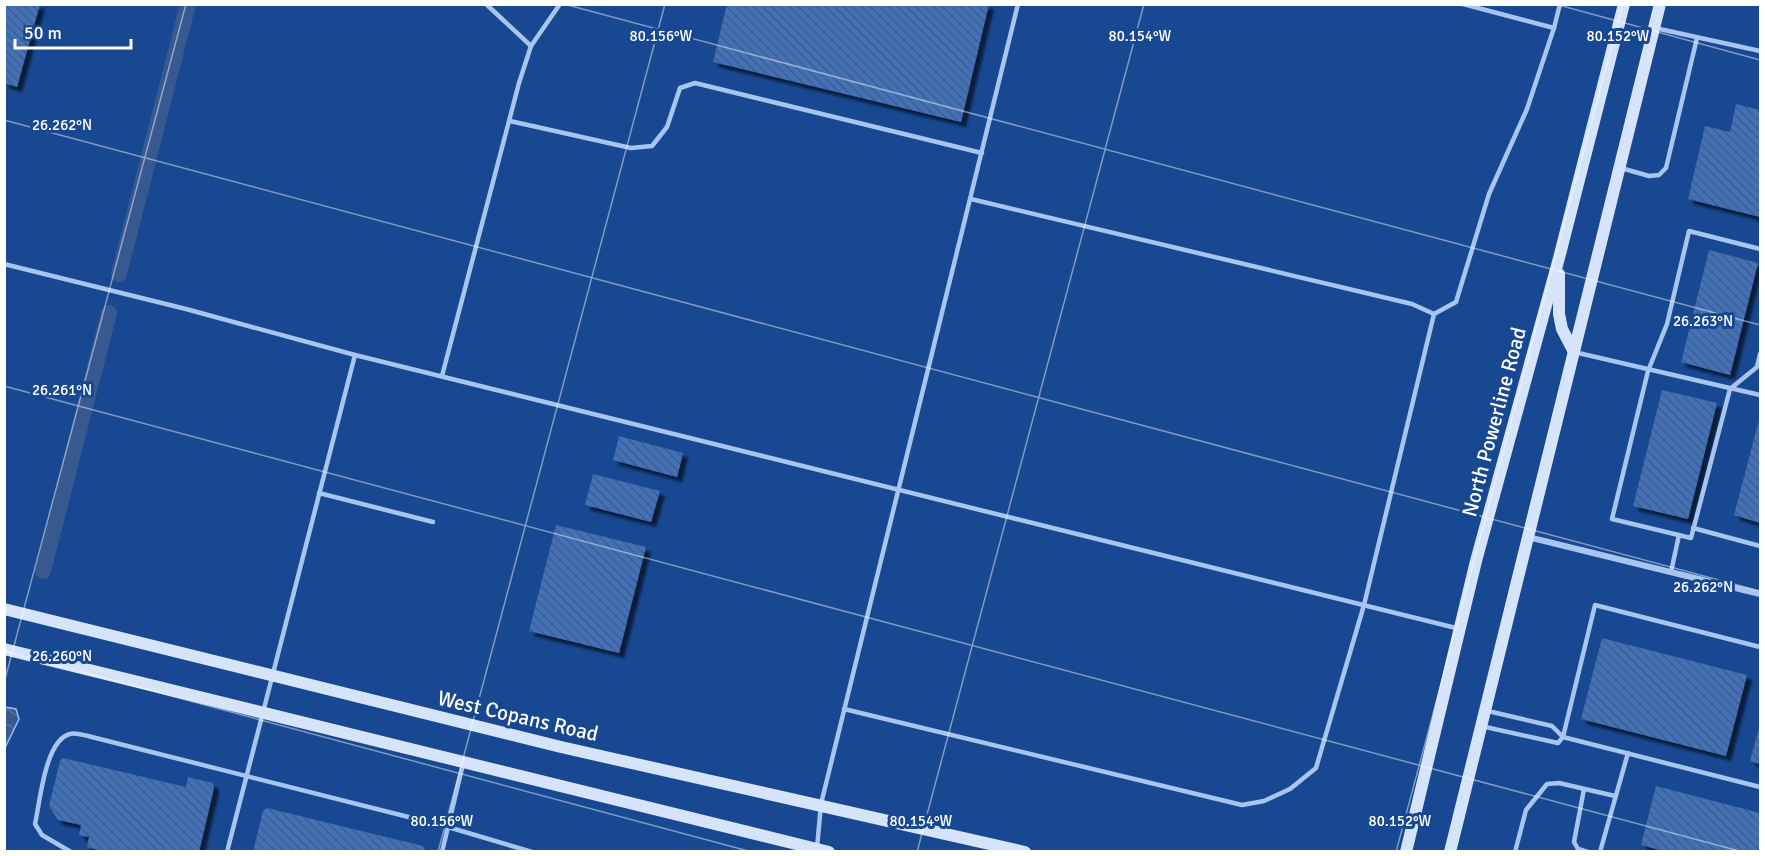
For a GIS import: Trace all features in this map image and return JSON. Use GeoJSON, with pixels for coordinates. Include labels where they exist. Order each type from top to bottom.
{"type":"FeatureCollection","features":[{"type":"Feature","properties":{"kind":"main road","name":"North Powerline Road"},"geometry":{"type":"LineString","coordinates":[[1406,852],[1476,561],[1559,258],[1624,4]]}},
{"type":"Feature","properties":{"kind":"main road"},"geometry":{"type":"LineString","coordinates":[[1450,852],[1660,4]]}},
{"type":"Feature","properties":{"kind":"main road"},"geometry":{"type":"LineString","coordinates":[[1559,258],[1559,314],[1562,329],[1574,352]]}},
{"type":"Feature","properties":{"kind":"main road","name":"West Copans Road"},"geometry":{"type":"LineString","coordinates":[[4,609],[561,747],[1025,852]]}},
{"type":"Feature","properties":{"kind":"main road"},"geometry":{"type":"LineString","coordinates":[[4,649],[821,851]]}},
{"type":"Feature","properties":{"kind":"street"},"geometry":{"type":"LineString","coordinates":[[1528,537],[1761,594]]}},
{"type":"Feature","properties":{"kind":"lane"},"geometry":{"type":"LineString","coordinates":[[486,4],[531,46]]}},
{"type":"Feature","properties":{"kind":"lane"},"geometry":{"type":"LineString","coordinates":[[442,376],[531,46],[560,4]]}},
{"type":"Feature","properties":{"kind":"lane"},"geometry":{"type":"LineString","coordinates":[[821,851],[820,804],[1018,4]]}},
{"type":"Feature","properties":{"kind":"lane"},"geometry":{"type":"LineString","coordinates":[[1463,4],[1554,28]]}},
{"type":"Feature","properties":{"kind":"lane"},"geometry":{"type":"LineString","coordinates":[[844,709],[1242,805],[1264,801],[1290,789],[1316,768],[1364,604],[1434,314],[1456,302],[1489,194],[1527,109],[1560,4]]}},
{"type":"Feature","properties":{"kind":"lane"},"geometry":{"type":"LineString","coordinates":[[1655,28],[1697,38],[1738,44],[1761,51]]}},
{"type":"Feature","properties":{"kind":"lane"},"geometry":{"type":"LineString","coordinates":[[1620,168],[1649,176],[1659,175],[1666,168],[1697,38]]}},
{"type":"Feature","properties":{"kind":"lane"},"geometry":{"type":"LineString","coordinates":[[510,121],[631,148],[652,146],[667,127],[680,88],[695,82],[982,153]]}},
{"type":"Feature","properties":{"kind":"lane"},"geometry":{"type":"LineString","coordinates":[[971,199],[1412,304],[1434,314]]}},
{"type":"Feature","properties":{"kind":"lane"},"geometry":{"type":"LineString","coordinates":[[1761,249],[1689,231],[1667,324],[1648,370],[1612,519],[1691,538],[1730,388],[1758,367],[1761,354]]}},
{"type":"Feature","properties":{"kind":"lane"},"geometry":{"type":"LineString","coordinates":[[4,264],[186,309],[355,355],[1460,629]]}},
{"type":"Feature","properties":{"kind":"lane"},"geometry":{"type":"LineString","coordinates":[[1574,352],[1761,395]]}},
{"type":"Feature","properties":{"kind":"lane"},"geometry":{"type":"LineString","coordinates":[[227,852],[355,355]]}},
{"type":"Feature","properties":{"kind":"lane"},"geometry":{"type":"LineString","coordinates":[[320,493],[433,522]]}},
{"type":"Feature","properties":{"kind":"lane"},"geometry":{"type":"LineString","coordinates":[[1693,528],[1761,546]]}},
{"type":"Feature","properties":{"kind":"lane"},"geometry":{"type":"LineString","coordinates":[[1671,572],[1679,535]]}},
{"type":"Feature","properties":{"kind":"lane"},"geometry":{"type":"LineString","coordinates":[[1481,726],[1558,743],[1563,737],[1595,605],[1761,647]]}},
{"type":"Feature","properties":{"kind":"lane"},"geometry":{"type":"LineString","coordinates":[[1485,710],[1552,726],[1563,737],[1761,787]]}},
{"type":"Feature","properties":{"kind":"lane"},"geometry":{"type":"LineString","coordinates":[[71,852],[42,835],[35,824],[51,751],[60,739],[71,733],[448,826],[532,852]]}},
{"type":"Feature","properties":{"kind":"lane"},"geometry":{"type":"LineString","coordinates":[[1600,852],[1628,753]]}},
{"type":"Feature","properties":{"kind":"lane"},"geometry":{"type":"LineString","coordinates":[[442,852],[463,762]]}},
{"type":"Feature","properties":{"kind":"lane"},"geometry":{"type":"LineString","coordinates":[[1515,852],[1526,810],[1547,784],[1559,783],[1615,796]]}},
{"type":"Feature","properties":{"kind":"lane"},"geometry":{"type":"LineString","coordinates":[[1584,789],[1574,842],[1578,849],[1588,852]]}},
{"type":"Feature","properties":{"kind":"water"},"geometry":{"type":"Polygon","coordinates":[[[5,707],[16,709],[19,719],[5,748],[5,707]]]}},
{"type":"Feature","properties":{"kind":"building"},"geometry":{"type":"Polygon","coordinates":[[[4,4],[40,4],[17,87],[4,83],[4,4]]]}},
{"type":"Feature","properties":{"kind":"building"},"geometry":{"type":"Polygon","coordinates":[[[727,4],[989,4],[961,122],[713,62],[727,4]]]}},
{"type":"Feature","properties":{"kind":"building"},"geometry":{"type":"Polygon","coordinates":[[[1736,104],[1760,110],[1760,217],[1688,199],[1705,126],[1730,132],[1736,104]]]}},
{"type":"Feature","properties":{"kind":"building"},"geometry":{"type":"Polygon","coordinates":[[[1709,250],[1758,263],[1730,375],[1681,362],[1709,250]]]}},
{"type":"Feature","properties":{"kind":"building"},"geometry":{"type":"Polygon","coordinates":[[[1662,390],[1717,403],[1688,519],[1633,506],[1662,390]]]}},
{"type":"Feature","properties":{"kind":"building"},"geometry":{"type":"Polygon","coordinates":[[[1760,416],[1760,523],[1734,515],[1760,416]]]}},
{"type":"Feature","properties":{"kind":"building"},"geometry":{"type":"Polygon","coordinates":[[[619,436],[683,453],[677,477],[613,460],[619,436]]]}},
{"type":"Feature","properties":{"kind":"building"},"geometry":{"type":"Polygon","coordinates":[[[593,474],[660,491],[651,522],[585,505],[593,474]]]}},
{"type":"Feature","properties":{"kind":"building"},"geometry":{"type":"Polygon","coordinates":[[[556,525],[646,547],[619,653],[529,631],[556,525]]]}},
{"type":"Feature","properties":{"kind":"building"},"geometry":{"type":"Polygon","coordinates":[[[1602,638],[1747,675],[1726,756],[1581,719],[1602,638]]]}},
{"type":"Feature","properties":{"kind":"building"},"geometry":{"type":"Polygon","coordinates":[[[1760,724],[1760,764],[1750,761],[1760,724]]]}},
{"type":"Feature","properties":{"kind":"building"},"geometry":{"type":"Polygon","coordinates":[[[63,758],[186,787],[188,777],[213,783],[214,788],[199,852],[106,852],[87,847],[89,837],[79,835],[81,825],[58,820],[49,806],[60,761],[63,758]]]}},
{"type":"Feature","properties":{"kind":"building"},"geometry":{"type":"Polygon","coordinates":[[[1656,786],[1760,813],[1760,852],[1667,852],[1641,845],[1656,786]]]}},
{"type":"Feature","properties":{"kind":"building"},"geometry":{"type":"Polygon","coordinates":[[[267,808],[423,846],[426,852],[253,852],[263,811],[267,808]]]}},
{"type":"Feature","properties":{"kind":"waterway"},"geometry":{"type":"LineString","coordinates":[[119,274],[188,4]]}},
{"type":"Feature","properties":{"kind":"waterway"},"geometry":{"type":"LineString","coordinates":[[43,571],[109,313]]}}]}
